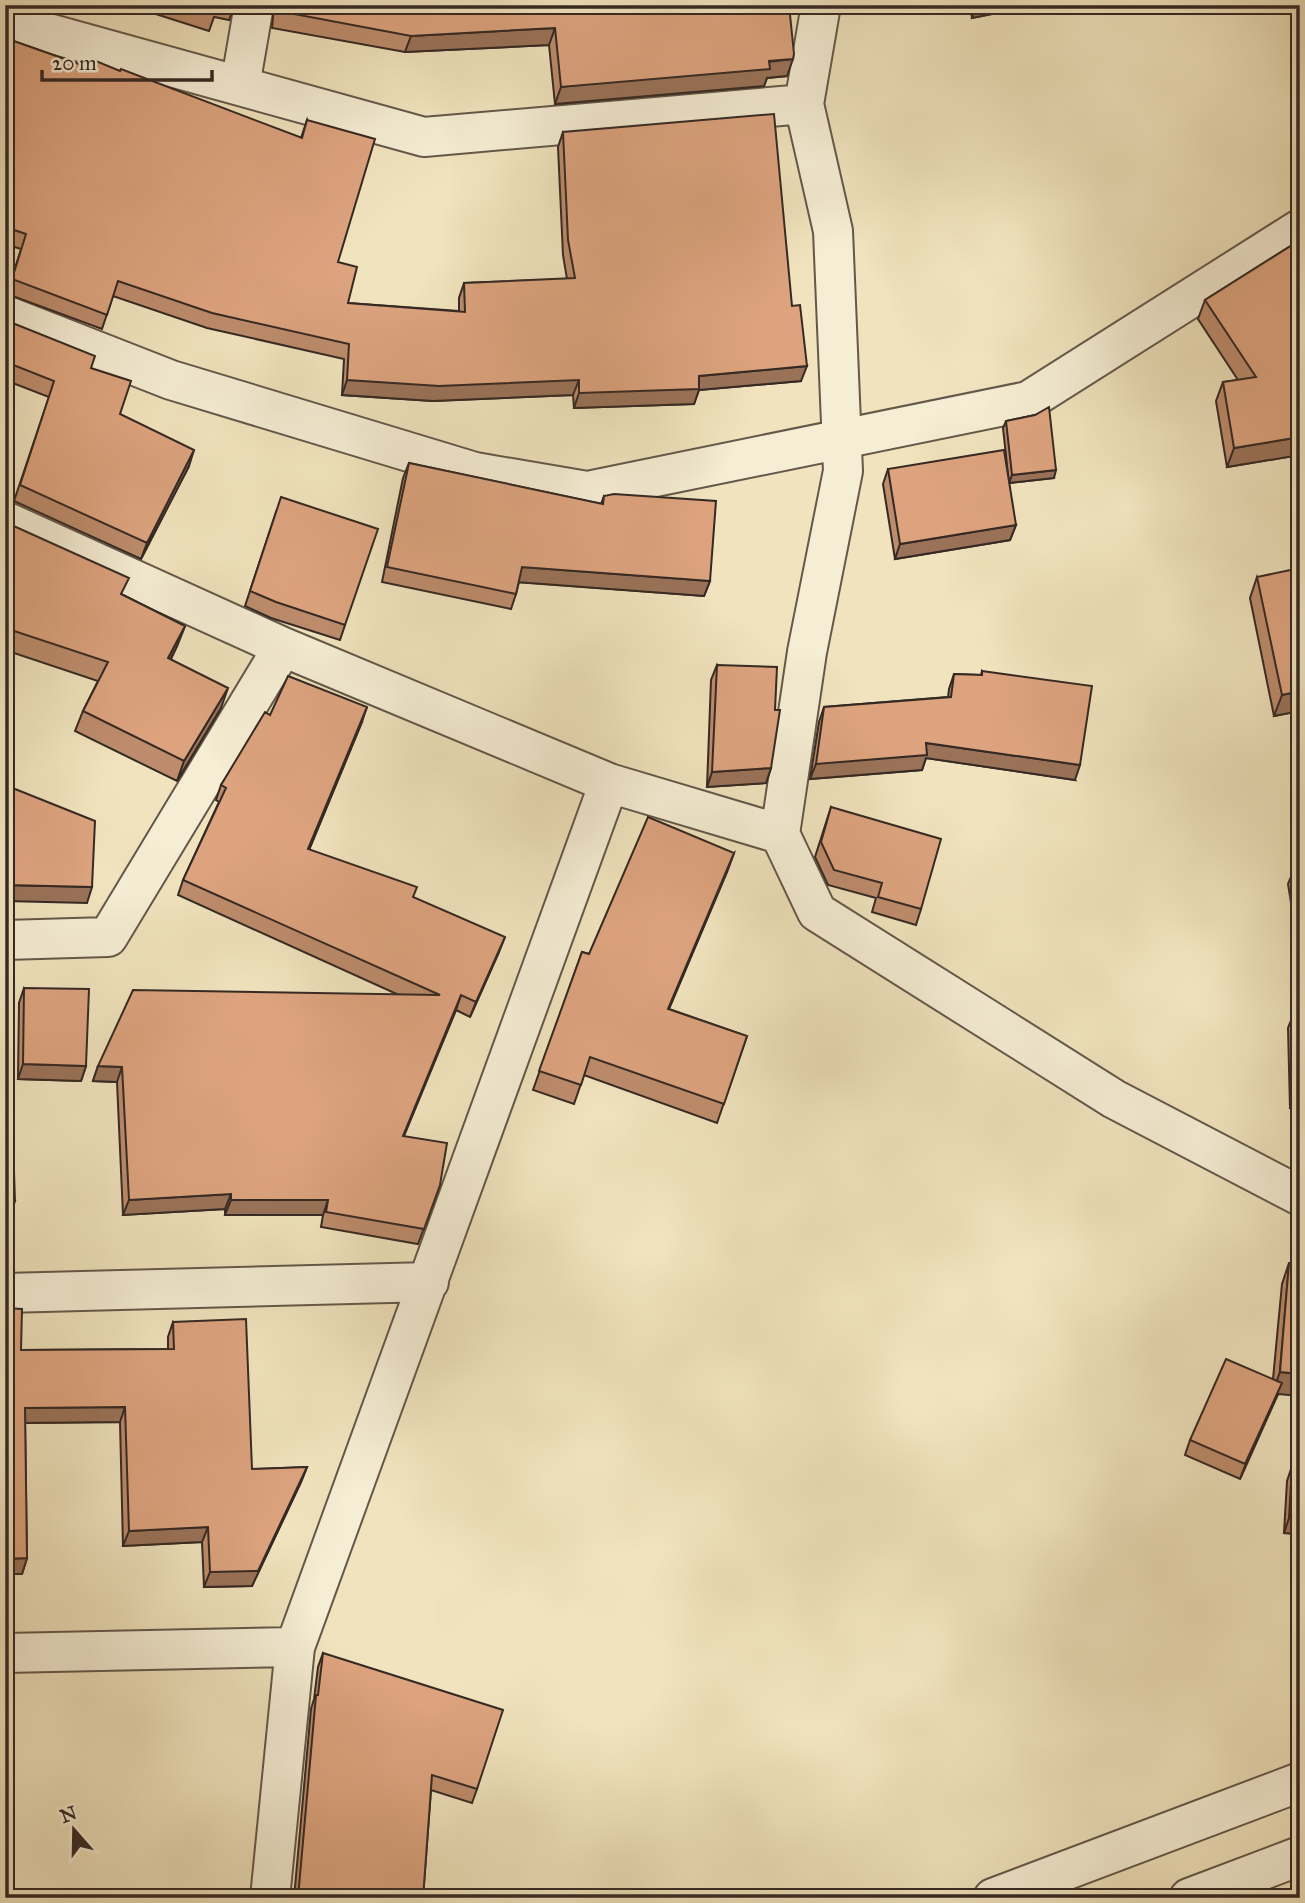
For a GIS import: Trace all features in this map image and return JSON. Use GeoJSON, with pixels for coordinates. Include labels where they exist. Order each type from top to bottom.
{"type":"FeatureCollection","features":[{"type":"Feature","properties":{"kind":"street"},"geometry":{"type":"LineString","coordinates":[[240,86],[254,5]]}},
{"type":"Feature","properties":{"kind":"street"},"geometry":{"type":"LineString","coordinates":[[821,5],[804,104],[832,231],[843,471],[807,652],[780,834],[817,912],[1114,1099],[1300,1196]]}},
{"type":"Feature","properties":{"kind":"street"},"geometry":{"type":"LineString","coordinates":[[5,21],[424,137],[804,104]]}},
{"type":"Feature","properties":{"kind":"street"},"geometry":{"type":"LineString","coordinates":[[5,315],[171,380],[475,472],[587,491],[1028,401],[1300,229]]}},
{"type":"Feature","properties":{"kind":"street"},"geometry":{"type":"LineString","coordinates":[[5,521],[283,647],[610,783],[780,834]]}},
{"type":"Feature","properties":{"kind":"street"},"geometry":{"type":"LineString","coordinates":[[5,940],[108,937],[283,647]]}},
{"type":"Feature","properties":{"kind":"street"},"geometry":{"type":"LineString","coordinates":[[270,1898],[295,1647],[610,783]]}},
{"type":"Feature","properties":{"kind":"street"},"geometry":{"type":"LineString","coordinates":[[5,1293],[429,1282]]}},
{"type":"Feature","properties":{"kind":"street"},"geometry":{"type":"LineString","coordinates":[[5,1653],[295,1647]]}},
{"type":"Feature","properties":{"kind":"street"},"geometry":{"type":"LineString","coordinates":[[993,1898],[1300,1782]]}},
{"type":"Feature","properties":{"kind":"street"},"geometry":{"type":"LineString","coordinates":[[1189,1898],[1300,1856]]}},
{"type":"Feature","properties":{"kind":"building"},"geometry":{"type":"Polygon","coordinates":[[[187,5],[218,5],[215,14],[187,5]]]}},
{"type":"Feature","properties":{"kind":"building"},"geometry":{"type":"Polygon","coordinates":[[[279,5],[789,5],[794,54],[793,59],[769,61],[770,69],[561,87],[555,28],[411,36],[278,11],[279,5]]]}},
{"type":"Feature","properties":{"kind":"building"},"geometry":{"type":"Polygon","coordinates":[[[5,38],[93,69],[96,61],[120,71],[121,69],[302,138],[307,120],[375,139],[338,262],[357,267],[348,303],[465,312],[464,283],[575,278],[568,240],[563,132],[774,114],[792,306],[800,305],[807,366],[699,376],[699,389],[579,393],[579,380],[439,386],[347,380],[349,344],[212,313],[118,281],[107,315],[12,279],[26,234],[5,227],[5,38]]]}},
{"type":"Feature","properties":{"kind":"building"},"geometry":{"type":"Polygon","coordinates":[[[1300,240],[1300,437],[1234,448],[1223,382],[1256,377],[1205,300],[1300,240]]]}},
{"type":"Feature","properties":{"kind":"building"},"geometry":{"type":"Polygon","coordinates":[[[5,320],[95,356],[91,368],[131,381],[120,414],[194,450],[147,543],[20,485],[54,381],[11,364],[5,376],[5,320]]]}},
{"type":"Feature","properties":{"kind":"building"},"geometry":{"type":"Polygon","coordinates":[[[1049,407],[1056,470],[1012,475],[1006,421],[1035,415],[1049,407]]]}},
{"type":"Feature","properties":{"kind":"building"},"geometry":{"type":"Polygon","coordinates":[[[1004,450],[1016,525],[900,544],[888,469],[1004,450]]]}},
{"type":"Feature","properties":{"kind":"building"},"geometry":{"type":"Polygon","coordinates":[[[409,463],[603,504],[604,496],[614,494],[716,501],[710,581],[522,567],[516,594],[387,567],[409,463]]]}},
{"type":"Feature","properties":{"kind":"building"},"geometry":{"type":"Polygon","coordinates":[[[281,497],[378,529],[345,625],[250,591],[281,497]]]}},
{"type":"Feature","properties":{"kind":"building"},"geometry":{"type":"Polygon","coordinates":[[[7,523],[129,578],[121,594],[185,626],[168,658],[228,688],[184,761],[83,711],[108,662],[5,628],[7,523]]]}},
{"type":"Feature","properties":{"kind":"building"},"geometry":{"type":"Polygon","coordinates":[[[1300,568],[1300,691],[1282,695],[1257,577],[1300,568]]]}},
{"type":"Feature","properties":{"kind":"building"},"geometry":{"type":"Polygon","coordinates":[[[717,665],[777,667],[775,710],[780,710],[771,768],[712,772],[717,665]]]}},
{"type":"Feature","properties":{"kind":"building"},"geometry":{"type":"Polygon","coordinates":[[[982,671],[1092,686],[1080,765],[926,743],[927,755],[816,764],[824,707],[951,697],[954,674],[982,675],[982,671]]]}},
{"type":"Feature","properties":{"kind":"building"},"geometry":{"type":"Polygon","coordinates":[[[288,676],[367,707],[308,849],[417,887],[413,897],[505,937],[476,1002],[461,995],[403,1136],[447,1143],[440,1185],[424,1229],[326,1212],[328,1200],[231,1200],[231,1194],[129,1200],[122,1067],[98,1066],[133,990],[440,995],[183,880],[226,788],[221,785],[265,712],[270,715],[288,676]]]}},
{"type":"Feature","properties":{"kind":"building"},"geometry":{"type":"Polygon","coordinates":[[[5,785],[95,821],[92,887],[5,885],[5,785]]]}},
{"type":"Feature","properties":{"kind":"building"},"geometry":{"type":"Polygon","coordinates":[[[1300,803],[1300,828],[1296,804],[1300,803]]]}},
{"type":"Feature","properties":{"kind":"building"},"geometry":{"type":"Polygon","coordinates":[[[831,807],[941,839],[921,909],[878,897],[882,883],[834,870],[821,842],[831,807]]]}},
{"type":"Feature","properties":{"kind":"building"},"geometry":{"type":"Polygon","coordinates":[[[648,817],[734,853],[668,1009],[747,1036],[724,1104],[590,1057],[581,1085],[539,1071],[582,952],[589,954],[648,817]]]}},
{"type":"Feature","properties":{"kind":"building"},"geometry":{"type":"Polygon","coordinates":[[[1300,868],[1300,907],[1294,869],[1300,868]]]}},
{"type":"Feature","properties":{"kind":"building"},"geometry":{"type":"Polygon","coordinates":[[[24,988],[89,989],[86,1066],[23,1064],[24,988]]]}},
{"type":"Feature","properties":{"kind":"building"},"geometry":{"type":"Polygon","coordinates":[[[1300,1012],[1300,1093],[1295,1093],[1294,1013],[1300,1012]]]}},
{"type":"Feature","properties":{"kind":"building"},"geometry":{"type":"Polygon","coordinates":[[[5,1113],[12,1113],[15,1201],[5,1201],[5,1113]]]}},
{"type":"Feature","properties":{"kind":"building"},"geometry":{"type":"Polygon","coordinates":[[[1289,1263],[1300,1264],[1300,1374],[1280,1372],[1289,1263]]]}},
{"type":"Feature","properties":{"kind":"building"},"geometry":{"type":"Polygon","coordinates":[[[5,1308],[22,1309],[21,1350],[174,1349],[173,1322],[246,1319],[252,1469],[307,1467],[258,1571],[210,1572],[208,1527],[129,1531],[125,1407],[25,1408],[27,1558],[5,1559],[5,1308]]]}},
{"type":"Feature","properties":{"kind":"building"},"geometry":{"type":"Polygon","coordinates":[[[1226,1359],[1282,1383],[1245,1464],[1190,1440],[1226,1359]]]}},
{"type":"Feature","properties":{"kind":"building"},"geometry":{"type":"Polygon","coordinates":[[[1292,1466],[1300,1466],[1300,1518],[1289,1518],[1292,1466]]]}},
{"type":"Feature","properties":{"kind":"building"},"geometry":{"type":"Polygon","coordinates":[[[323,1653],[503,1710],[477,1789],[432,1775],[423,1898],[298,1898],[316,1695],[323,1653]]]}}]}
